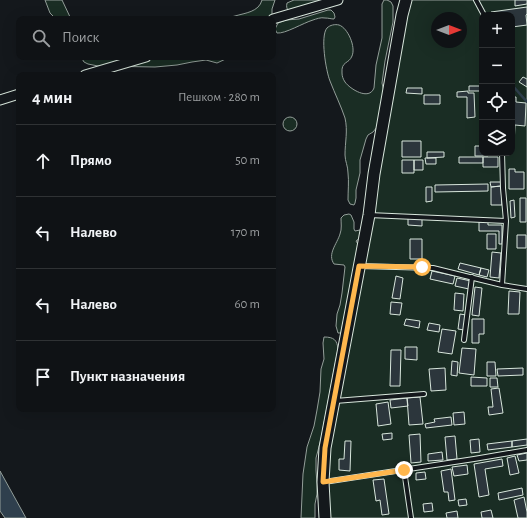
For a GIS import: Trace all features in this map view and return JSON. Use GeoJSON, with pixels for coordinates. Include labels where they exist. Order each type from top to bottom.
{"type":"FeatureCollection","features":[{"type":"Feature","properties":{"kind":"main road"},"geometry":{"type":"LineString","coordinates":[[325,518],[323,482],[325,448],[369,215],[374,174],[405,1]]}},
{"type":"Feature","properties":{"kind":"street"},"geometry":{"type":"LineString","coordinates":[[276,18],[338,0]]}},
{"type":"Feature","properties":{"kind":"street"},"geometry":{"type":"LineString","coordinates":[[95,72],[136,60]]}},
{"type":"Feature","properties":{"kind":"street"},"geometry":{"type":"LineString","coordinates":[[0,100],[16,95]]}},
{"type":"Feature","properties":{"kind":"lane"},"geometry":{"type":"LineString","coordinates":[[476,0],[482,12]]}},
{"type":"Feature","properties":{"kind":"lane"},"geometry":{"type":"LineString","coordinates":[[502,156],[506,221],[502,285]]}},
{"type":"Feature","properties":{"kind":"lane"},"geometry":{"type":"LineString","coordinates":[[369,215],[506,221]]}},
{"type":"Feature","properties":{"kind":"lane"},"geometry":{"type":"LineString","coordinates":[[359,266],[433,268],[502,285],[527,289]]}},
{"type":"Feature","properties":{"kind":"lane"},"geometry":{"type":"LineString","coordinates":[[464,340],[472,277]]}},
{"type":"Feature","properties":{"kind":"lane"},"geometry":{"type":"LineString","coordinates":[[334,401],[424,394]]}},
{"type":"Feature","properties":{"kind":"lane"},"geometry":{"type":"LineString","coordinates":[[323,482],[527,450]]}},
{"type":"Feature","properties":{"kind":"lane"},"geometry":{"type":"LineString","coordinates":[[404,470],[411,518]]}},
{"type":"Feature","properties":{"kind":"green space"},"geometry":{"type":"Polygon","coordinates":[[[45,0],[62,0],[70,16],[53,16],[50,13],[45,0]]]}},
{"type":"Feature","properties":{"kind":"green space"},"geometry":{"type":"Polygon","coordinates":[[[262,0],[275,0],[272,9],[272,16],[235,16],[255,10],[262,0]]]}},
{"type":"Feature","properties":{"kind":"green space"},"geometry":{"type":"Polygon","coordinates":[[[294,0],[326,0],[289,12],[287,3],[294,0]]]}},
{"type":"Feature","properties":{"kind":"green space"},"geometry":{"type":"Polygon","coordinates":[[[384,0],[391,2],[393,6],[393,22],[382,83],[384,92],[377,127],[368,135],[360,160],[360,173],[354,205],[350,204],[348,200],[348,168],[345,159],[346,123],[342,109],[328,76],[324,54],[324,38],[327,28],[331,25],[339,25],[345,30],[352,43],[353,52],[351,59],[343,66],[343,79],[347,85],[355,90],[364,94],[372,92],[374,88],[376,65],[382,38],[382,4],[384,0]]]}},
{"type":"Feature","properties":{"kind":"green space"},"geometry":{"type":"Polygon","coordinates":[[[406,0],[527,0],[527,518],[321,518],[320,482],[406,0]]]}},
{"type":"Feature","properties":{"kind":"green space"},"geometry":{"type":"Polygon","coordinates":[[[328,10],[331,10],[334,13],[335,17],[334,19],[319,18],[289,30],[277,33],[276,27],[278,23],[286,20],[299,19],[328,10]]]}},
{"type":"Feature","properties":{"kind":"green space"},"geometry":{"type":"Polygon","coordinates":[[[83,60],[206,60],[155,67],[98,66],[84,62],[83,60]]]}},
{"type":"Feature","properties":{"kind":"green space"},"geometry":{"type":"Polygon","coordinates":[[[206,60],[224,60],[217,63],[206,60]]]}},
{"type":"Feature","properties":{"kind":"green space"},"geometry":{"type":"Polygon","coordinates":[[[287,117],[293,117],[297,121],[297,127],[293,131],[287,131],[283,127],[283,121],[287,117]]]}},
{"type":"Feature","properties":{"kind":"green space"},"geometry":{"type":"Polygon","coordinates":[[[349,214],[354,222],[355,231],[361,230],[361,237],[356,241],[359,246],[341,333],[338,333],[336,326],[337,314],[340,305],[345,267],[344,265],[334,264],[332,260],[332,253],[341,232],[341,218],[344,215],[349,214]]]}},
{"type":"Feature","properties":{"kind":"green space"},"geometry":{"type":"Polygon","coordinates":[[[324,337],[334,340],[337,343],[338,349],[316,458],[317,494],[315,518],[301,518],[303,474],[307,447],[314,426],[320,392],[321,369],[324,359],[324,337]]]}},
{"type":"Feature","properties":{"kind":"water"},"geometry":{"type":"Polygon","coordinates":[[[0,471],[26,518],[5,518],[0,511],[0,471]]]}},
{"type":"Feature","properties":{"kind":"building"},"geometry":{"type":"Polygon","coordinates":[[[515,0],[527,0],[527,4],[515,6],[515,0]]]}},
{"type":"Feature","properties":{"kind":"building"},"geometry":{"type":"Polygon","coordinates":[[[527,7],[527,25],[515,27],[515,12],[491,12],[527,7]]]}},
{"type":"Feature","properties":{"kind":"building"},"geometry":{"type":"Polygon","coordinates":[[[523,77],[527,79],[527,87],[519,82],[523,77]]]}},
{"type":"Feature","properties":{"kind":"building"},"geometry":{"type":"Polygon","coordinates":[[[469,86],[479,86],[479,91],[469,91],[469,86]]]}},
{"type":"Feature","properties":{"kind":"building"},"geometry":{"type":"Polygon","coordinates":[[[407,88],[422,88],[422,94],[406,93],[407,88]]]}},
{"type":"Feature","properties":{"kind":"building"},"geometry":{"type":"Polygon","coordinates":[[[468,91],[468,93],[474,93],[475,117],[467,118],[467,97],[457,97],[457,92],[468,91]]]}},
{"type":"Feature","properties":{"kind":"building"},"geometry":{"type":"Polygon","coordinates":[[[424,95],[440,95],[440,104],[424,104],[424,95]]]}},
{"type":"Feature","properties":{"kind":"building"},"geometry":{"type":"Polygon","coordinates":[[[515,97],[516,102],[526,103],[525,126],[515,125],[515,97]]]}},
{"type":"Feature","properties":{"kind":"building"},"geometry":{"type":"Polygon","coordinates":[[[402,141],[421,141],[421,157],[402,157],[402,141]]]}},
{"type":"Feature","properties":{"kind":"building"},"geometry":{"type":"Polygon","coordinates":[[[475,146],[479,146],[479,156],[475,156],[475,146]]]}},
{"type":"Feature","properties":{"kind":"building"},"geometry":{"type":"Polygon","coordinates":[[[427,152],[444,152],[444,157],[427,158],[427,152]]]}},
{"type":"Feature","properties":{"kind":"building"},"geometry":{"type":"Polygon","coordinates":[[[459,157],[483,157],[483,163],[459,163],[459,157]]]}},
{"type":"Feature","properties":{"kind":"building"},"geometry":{"type":"Polygon","coordinates":[[[483,157],[498,157],[498,167],[483,167],[483,157]]]}},
{"type":"Feature","properties":{"kind":"building"},"geometry":{"type":"Polygon","coordinates":[[[425,158],[436,158],[436,164],[426,164],[425,158]]]}},
{"type":"Feature","properties":{"kind":"building"},"geometry":{"type":"Polygon","coordinates":[[[402,160],[414,160],[414,173],[402,173],[402,160]]]}},
{"type":"Feature","properties":{"kind":"building"},"geometry":{"type":"Polygon","coordinates":[[[414,160],[423,160],[423,170],[414,170],[414,160]]]}},
{"type":"Feature","properties":{"kind":"building"},"geometry":{"type":"Polygon","coordinates":[[[509,169],[515,169],[515,172],[524,172],[524,189],[509,189],[509,169]]]}},
{"type":"Feature","properties":{"kind":"building"},"geometry":{"type":"Polygon","coordinates":[[[490,182],[501,182],[501,186],[491,187],[490,182]]]}},
{"type":"Feature","properties":{"kind":"building"},"geometry":{"type":"Polygon","coordinates":[[[488,184],[488,191],[435,192],[435,185],[488,184]]]}},
{"type":"Feature","properties":{"kind":"building"},"geometry":{"type":"Polygon","coordinates":[[[501,186],[502,205],[491,205],[491,187],[501,186]]]}},
{"type":"Feature","properties":{"kind":"building"},"geometry":{"type":"Polygon","coordinates":[[[426,187],[432,187],[432,201],[426,202],[426,187]]]}},
{"type":"Feature","properties":{"kind":"building"},"geometry":{"type":"Polygon","coordinates":[[[520,198],[526,198],[526,222],[520,222],[520,198]]]}},
{"type":"Feature","properties":{"kind":"building"},"geometry":{"type":"Polygon","coordinates":[[[514,200],[515,217],[511,218],[510,201],[514,200]]]}},
{"type":"Feature","properties":{"kind":"building"},"geometry":{"type":"Polygon","coordinates":[[[408,218],[422,219],[422,226],[408,225],[408,218]]]}},
{"type":"Feature","properties":{"kind":"building"},"geometry":{"type":"Polygon","coordinates":[[[479,222],[488,222],[488,225],[502,225],[502,244],[499,244],[499,231],[479,231],[479,222]]]}},
{"type":"Feature","properties":{"kind":"building"},"geometry":{"type":"Polygon","coordinates":[[[487,234],[496,234],[496,249],[487,249],[487,234]]]}},
{"type":"Feature","properties":{"kind":"building"},"geometry":{"type":"Polygon","coordinates":[[[517,235],[526,235],[526,248],[517,248],[517,235]]]}},
{"type":"Feature","properties":{"kind":"building"},"geometry":{"type":"Polygon","coordinates":[[[410,239],[422,239],[422,259],[410,259],[410,239]]]}},
{"type":"Feature","properties":{"kind":"building"},"geometry":{"type":"Polygon","coordinates":[[[492,252],[501,253],[499,278],[490,277],[492,252]]]}},
{"type":"Feature","properties":{"kind":"building"},"geometry":{"type":"Polygon","coordinates":[[[460,263],[481,268],[479,275],[458,269],[460,263]]]}},
{"type":"Feature","properties":{"kind":"building"},"geometry":{"type":"Polygon","coordinates":[[[481,268],[489,270],[487,277],[479,275],[481,268]]]}},
{"type":"Feature","properties":{"kind":"building"},"geometry":{"type":"Polygon","coordinates":[[[432,271],[455,276],[453,284],[430,279],[432,271]]]}},
{"type":"Feature","properties":{"kind":"building"},"geometry":{"type":"Polygon","coordinates":[[[396,276],[403,278],[400,299],[392,298],[396,276]]]}},
{"type":"Feature","properties":{"kind":"building"},"geometry":{"type":"Polygon","coordinates":[[[457,278],[471,281],[469,289],[455,286],[457,278]]]}},
{"type":"Feature","properties":{"kind":"building"},"geometry":{"type":"Polygon","coordinates":[[[475,287],[482,288],[479,316],[472,315],[475,287]]]}},
{"type":"Feature","properties":{"kind":"building"},"geometry":{"type":"Polygon","coordinates":[[[509,291],[520,292],[519,314],[508,314],[509,291]]]}},
{"type":"Feature","properties":{"kind":"building"},"geometry":{"type":"Polygon","coordinates":[[[455,293],[464,294],[463,311],[454,310],[455,293]]]}},
{"type":"Feature","properties":{"kind":"building"},"geometry":{"type":"Polygon","coordinates":[[[391,302],[402,303],[400,315],[390,314],[391,302]]]}},
{"type":"Feature","properties":{"kind":"building"},"geometry":{"type":"Polygon","coordinates":[[[460,314],[466,315],[464,330],[458,329],[460,314]]]}},
{"type":"Feature","properties":{"kind":"building"},"geometry":{"type":"Polygon","coordinates":[[[406,319],[420,321],[419,328],[404,325],[406,319]]]}},
{"type":"Feature","properties":{"kind":"building"},"geometry":{"type":"Polygon","coordinates":[[[472,319],[484,319],[484,334],[479,334],[479,343],[472,343],[472,319]]]}},
{"type":"Feature","properties":{"kind":"building"},"geometry":{"type":"Polygon","coordinates":[[[429,323],[440,325],[439,332],[427,330],[429,323]]]}},
{"type":"Feature","properties":{"kind":"building"},"geometry":{"type":"Polygon","coordinates":[[[442,329],[456,331],[452,354],[438,352],[442,329]]]}},
{"type":"Feature","properties":{"kind":"building"},"geometry":{"type":"Polygon","coordinates":[[[405,347],[417,347],[417,360],[405,359],[405,347]]]}},
{"type":"Feature","properties":{"kind":"building"},"geometry":{"type":"Polygon","coordinates":[[[462,348],[476,349],[474,375],[459,373],[462,348]]]}},
{"type":"Feature","properties":{"kind":"building"},"geometry":{"type":"Polygon","coordinates":[[[391,350],[401,350],[400,386],[390,386],[391,350]]]}},
{"type":"Feature","properties":{"kind":"building"},"geometry":{"type":"Polygon","coordinates":[[[452,361],[458,362],[457,376],[451,375],[452,361]]]}},
{"type":"Feature","properties":{"kind":"building"},"geometry":{"type":"Polygon","coordinates":[[[487,362],[495,362],[496,376],[487,376],[487,362]]]}},
{"type":"Feature","properties":{"kind":"building"},"geometry":{"type":"Polygon","coordinates":[[[445,368],[446,390],[431,391],[429,369],[445,368]]]}},
{"type":"Feature","properties":{"kind":"building"},"geometry":{"type":"Polygon","coordinates":[[[523,368],[523,375],[498,376],[497,369],[523,368]]]}},
{"type":"Feature","properties":{"kind":"building"},"geometry":{"type":"Polygon","coordinates":[[[471,377],[487,378],[487,386],[471,386],[471,377]]]}},
{"type":"Feature","properties":{"kind":"building"},"geometry":{"type":"Polygon","coordinates":[[[490,378],[497,378],[498,387],[490,387],[490,378]]]}},
{"type":"Feature","properties":{"kind":"building"},"geometry":{"type":"Polygon","coordinates":[[[499,388],[503,413],[489,415],[488,407],[493,407],[491,389],[499,388]]]}},
{"type":"Feature","properties":{"kind":"building"},"geometry":{"type":"Polygon","coordinates":[[[420,397],[423,424],[409,425],[407,398],[420,397]]]}},
{"type":"Feature","properties":{"kind":"building"},"geometry":{"type":"Polygon","coordinates":[[[407,398],[408,406],[391,408],[390,400],[407,398]]]}},
{"type":"Feature","properties":{"kind":"building"},"geometry":{"type":"Polygon","coordinates":[[[388,402],[391,424],[378,426],[376,404],[388,402]]]}},
{"type":"Feature","properties":{"kind":"building"},"geometry":{"type":"Polygon","coordinates":[[[464,412],[465,424],[454,425],[453,413],[464,412]]]}},
{"type":"Feature","properties":{"kind":"building"},"geometry":{"type":"Polygon","coordinates":[[[451,417],[452,425],[426,428],[425,424],[435,422],[434,419],[451,417]]]}},
{"type":"Feature","properties":{"kind":"building"},"geometry":{"type":"Polygon","coordinates":[[[392,433],[392,439],[383,440],[382,434],[392,433]]]}},
{"type":"Feature","properties":{"kind":"building"},"geometry":{"type":"Polygon","coordinates":[[[420,434],[421,462],[411,463],[409,435],[420,434]]]}},
{"type":"Feature","properties":{"kind":"building"},"geometry":{"type":"Polygon","coordinates":[[[455,436],[457,459],[447,460],[445,437],[455,436]]]}},
{"type":"Feature","properties":{"kind":"building"},"geometry":{"type":"Polygon","coordinates":[[[479,439],[480,452],[471,453],[470,440],[479,439]]]}},
{"type":"Feature","properties":{"kind":"building"},"geometry":{"type":"Polygon","coordinates":[[[527,439],[527,445],[512,447],[512,441],[527,439]]]}},
{"type":"Feature","properties":{"kind":"building"},"geometry":{"type":"Polygon","coordinates":[[[345,441],[351,441],[350,471],[339,470],[339,459],[344,459],[345,441]]]}},
{"type":"Feature","properties":{"kind":"building"},"geometry":{"type":"Polygon","coordinates":[[[512,441],[512,447],[488,450],[487,444],[512,441]]]}},
{"type":"Feature","properties":{"kind":"building"},"geometry":{"type":"Polygon","coordinates":[[[442,452],[443,460],[428,461],[428,454],[442,452]]]}},
{"type":"Feature","properties":{"kind":"building"},"geometry":{"type":"Polygon","coordinates":[[[527,453],[527,460],[519,461],[517,455],[527,453]]]}},
{"type":"Feature","properties":{"kind":"building"},"geometry":{"type":"Polygon","coordinates":[[[515,456],[519,473],[510,475],[507,458],[515,456]]]}},
{"type":"Feature","properties":{"kind":"building"},"geometry":{"type":"Polygon","coordinates":[[[502,459],[503,466],[485,469],[489,495],[479,497],[474,464],[502,459]]]}},
{"type":"Feature","properties":{"kind":"building"},"geometry":{"type":"Polygon","coordinates":[[[467,465],[468,474],[454,476],[452,467],[467,465]]]}},
{"type":"Feature","properties":{"kind":"building"},"geometry":{"type":"Polygon","coordinates":[[[451,469],[455,500],[449,501],[448,492],[444,492],[441,471],[451,469]]]}},
{"type":"Feature","properties":{"kind":"building"},"geometry":{"type":"Polygon","coordinates":[[[425,472],[426,479],[416,480],[416,473],[425,472]]]}},
{"type":"Feature","properties":{"kind":"building"},"geometry":{"type":"Polygon","coordinates":[[[384,479],[389,514],[382,515],[380,500],[376,501],[373,480],[384,479]]]}},
{"type":"Feature","properties":{"kind":"building"},"geometry":{"type":"Polygon","coordinates":[[[522,488],[523,495],[499,500],[498,493],[522,488]]]}},
{"type":"Feature","properties":{"kind":"building"},"geometry":{"type":"Polygon","coordinates":[[[524,497],[527,518],[518,518],[514,500],[524,497]]]}},
{"type":"Feature","properties":{"kind":"building"},"geometry":{"type":"Polygon","coordinates":[[[466,499],[467,505],[459,506],[458,500],[466,499]]]}},
{"type":"Feature","properties":{"kind":"building"},"geometry":{"type":"Polygon","coordinates":[[[432,503],[433,511],[424,512],[423,504],[432,503]]]}},
{"type":"Feature","properties":{"kind":"building"},"geometry":{"type":"Polygon","coordinates":[[[491,510],[493,518],[482,518],[481,512],[491,510]]]}},
{"type":"Feature","properties":{"kind":"building"},"geometry":{"type":"Polygon","coordinates":[[[457,511],[458,518],[447,518],[446,513],[457,511]]]}},
{"type":"Feature","properties":{"kind":"waterway"},"geometry":{"type":"LineString","coordinates":[[515,88],[527,102]]}},
{"type":"Feature","properties":{"kind":"route"},"geometry":{"type":"LineString","coordinates":[[404,470],[323,482],[325,448],[359,266],[422,267]]}}]}
